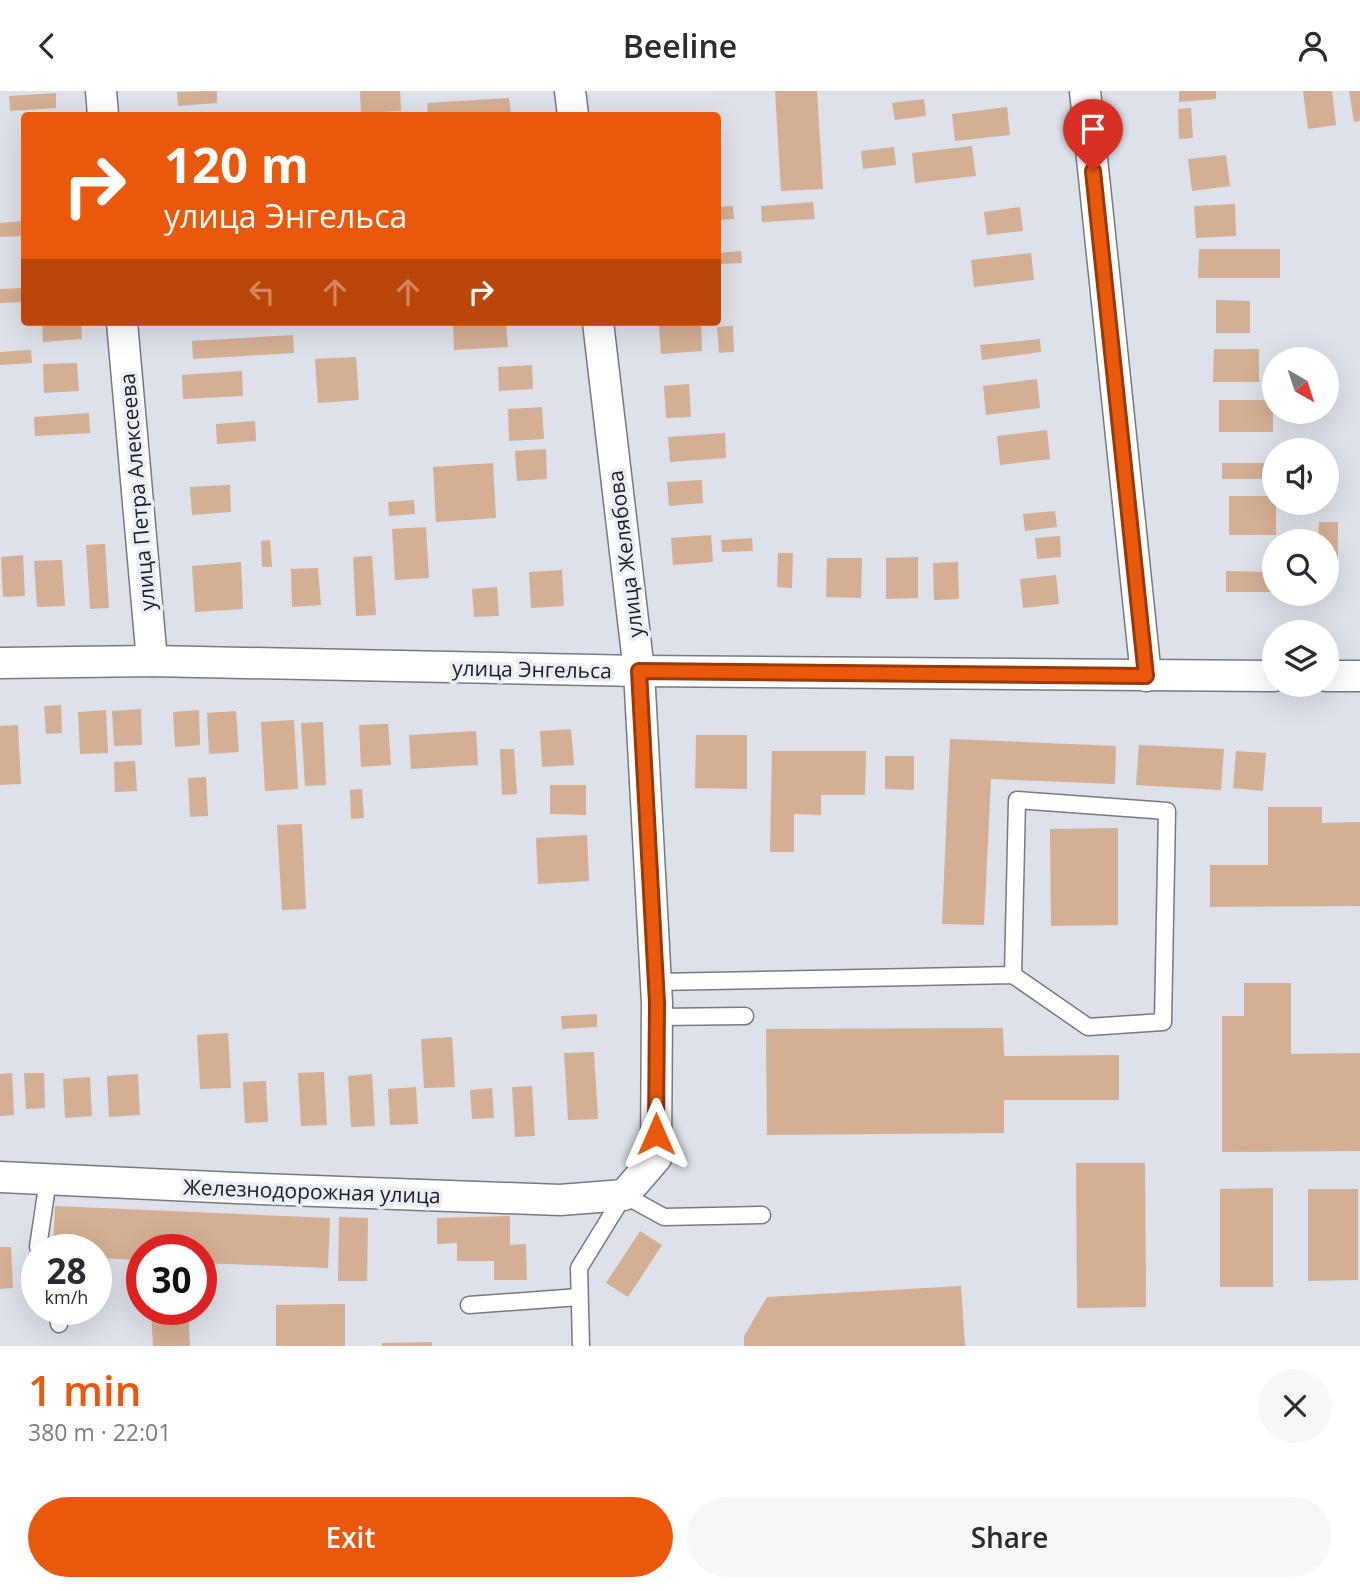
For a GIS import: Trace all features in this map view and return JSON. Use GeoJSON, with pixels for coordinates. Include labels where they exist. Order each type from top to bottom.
{"type":"FeatureCollection","features":[{"type":"Feature","properties":{"kind":"street"},"geometry":{"type":"LineString","coordinates":[[101,91],[103,112]]}},
{"type":"Feature","properties":{"kind":"street"},"geometry":{"type":"LineString","coordinates":[[570,91],[573,112]]}},
{"type":"Feature","properties":{"kind":"street"},"geometry":{"type":"LineString","coordinates":[[1085,91],[1146,676]]}},
{"type":"Feature","properties":{"kind":"street","name":"улица Петра Алексеева"},"geometry":{"type":"LineString","coordinates":[[122,326],[152,661]]}},
{"type":"Feature","properties":{"kind":"street","name":"улица Желябова"},"geometry":{"type":"LineString","coordinates":[[598,326],[639,671],[656,982],[656,1158],[624,1195]]}},
{"type":"Feature","properties":{"kind":"street","name":"улица Энгельса"},"geometry":{"type":"LineString","coordinates":[[0,663],[152,661],[639,671],[1262,676]]}},
{"type":"Feature","properties":{"kind":"street"},"geometry":{"type":"LineString","coordinates":[[1339,676],[1360,676]]}},
{"type":"Feature","properties":{"kind":"street","name":"Железнодорожная улица"},"geometry":{"type":"LineString","coordinates":[[0,1177],[560,1200],[624,1195]]}},
{"type":"Feature","properties":{"kind":"lane"},"geometry":{"type":"LineString","coordinates":[[656,982],[1013,975],[1088,1027],[1163,1022],[1167,811],[1017,800],[1013,975]]}},
{"type":"Feature","properties":{"kind":"lane"},"geometry":{"type":"LineString","coordinates":[[657,1017],[745,1016]]}},
{"type":"Feature","properties":{"kind":"lane"},"geometry":{"type":"LineString","coordinates":[[40,1234],[48,1179]]}},
{"type":"Feature","properties":{"kind":"lane"},"geometry":{"type":"LineString","coordinates":[[581,1346],[579,1268],[624,1195],[664,1217],[762,1215]]}},
{"type":"Feature","properties":{"kind":"lane"},"geometry":{"type":"LineString","coordinates":[[468,1305],[579,1297]]}},
{"type":"Feature","properties":{"kind":"building"},"geometry":{"type":"Polygon","coordinates":[[[217,91],[217,103],[178,106],[177,92],[217,91]]]}},
{"type":"Feature","properties":{"kind":"building"},"geometry":{"type":"Polygon","coordinates":[[[360,91],[400,91],[401,111],[361,112],[360,91]]]}},
{"type":"Feature","properties":{"kind":"building"},"geometry":{"type":"Polygon","coordinates":[[[775,91],[817,91],[823,189],[781,191],[775,91]]]}},
{"type":"Feature","properties":{"kind":"building"},"geometry":{"type":"Polygon","coordinates":[[[1179,91],[1216,91],[1216,99],[1179,102],[1179,91]]]}},
{"type":"Feature","properties":{"kind":"building"},"geometry":{"type":"Polygon","coordinates":[[[1303,91],[1332,91],[1336,125],[1308,129],[1303,91]]]}},
{"type":"Feature","properties":{"kind":"building"},"geometry":{"type":"Polygon","coordinates":[[[1349,91],[1360,91],[1360,121],[1354,122],[1349,91]]]}},
{"type":"Feature","properties":{"kind":"building"},"geometry":{"type":"Polygon","coordinates":[[[56,93],[56,108],[10,111],[9,96],[56,93]]]}},
{"type":"Feature","properties":{"kind":"building"},"geometry":{"type":"Polygon","coordinates":[[[509,98],[511,112],[428,112],[427,103],[509,98]]]}},
{"type":"Feature","properties":{"kind":"building"},"geometry":{"type":"Polygon","coordinates":[[[924,99],[926,116],[895,120],[892,103],[924,99]]]}},
{"type":"Feature","properties":{"kind":"building"},"geometry":{"type":"Polygon","coordinates":[[[1007,107],[1010,135],[955,141],[952,114],[1007,107]]]}},
{"type":"Feature","properties":{"kind":"building"},"geometry":{"type":"Polygon","coordinates":[[[1191,108],[1193,138],[1179,139],[1178,109],[1191,108]]]}},
{"type":"Feature","properties":{"kind":"building"},"geometry":{"type":"Polygon","coordinates":[[[972,146],[976,176],[915,183],[912,153],[972,146]]]}},
{"type":"Feature","properties":{"kind":"building"},"geometry":{"type":"Polygon","coordinates":[[[894,147],[896,165],[863,169],[861,151],[894,147]]]}},
{"type":"Feature","properties":{"kind":"building"},"geometry":{"type":"Polygon","coordinates":[[[1226,155],[1230,186],[1192,191],[1188,159],[1226,155]]]}},
{"type":"Feature","properties":{"kind":"building"},"geometry":{"type":"Polygon","coordinates":[[[813,202],[815,219],[762,222],[761,206],[813,202]]]}},
{"type":"Feature","properties":{"kind":"building"},"geometry":{"type":"Polygon","coordinates":[[[1235,204],[1236,236],[1196,238],[1194,206],[1235,204]]]}},
{"type":"Feature","properties":{"kind":"building"},"geometry":{"type":"Polygon","coordinates":[[[733,206],[734,219],[721,220],[721,207],[733,206]]]}},
{"type":"Feature","properties":{"kind":"building"},"geometry":{"type":"Polygon","coordinates":[[[1020,207],[1023,231],[987,235],[984,212],[1020,207]]]}},
{"type":"Feature","properties":{"kind":"building"},"geometry":{"type":"Polygon","coordinates":[[[21,221],[21,236],[0,237],[0,223],[21,221]]]}},
{"type":"Feature","properties":{"kind":"building"},"geometry":{"type":"Polygon","coordinates":[[[1199,249],[1280,249],[1280,278],[1198,278],[1199,249]]]}},
{"type":"Feature","properties":{"kind":"building"},"geometry":{"type":"Polygon","coordinates":[[[741,251],[742,263],[721,264],[721,253],[741,251]]]}},
{"type":"Feature","properties":{"kind":"building"},"geometry":{"type":"Polygon","coordinates":[[[1031,253],[1034,280],[974,287],[971,260],[1031,253]]]}},
{"type":"Feature","properties":{"kind":"building"},"geometry":{"type":"Polygon","coordinates":[[[21,288],[21,302],[0,303],[0,289],[21,288]]]}},
{"type":"Feature","properties":{"kind":"building"},"geometry":{"type":"Polygon","coordinates":[[[1216,300],[1250,301],[1250,333],[1216,333],[1216,300]]]}},
{"type":"Feature","properties":{"kind":"building"},"geometry":{"type":"Polygon","coordinates":[[[42,326],[81,326],[82,339],[43,342],[42,326]]]}},
{"type":"Feature","properties":{"kind":"building"},"geometry":{"type":"Polygon","coordinates":[[[453,326],[506,326],[508,347],[454,350],[453,326]]]}},
{"type":"Feature","properties":{"kind":"building"},"geometry":{"type":"Polygon","coordinates":[[[659,326],[701,326],[702,351],[661,354],[659,326]]]}},
{"type":"Feature","properties":{"kind":"building"},"geometry":{"type":"Polygon","coordinates":[[[733,326],[734,352],[719,353],[717,327],[733,326]]]}},
{"type":"Feature","properties":{"kind":"building"},"geometry":{"type":"Polygon","coordinates":[[[293,335],[294,353],[193,359],[192,341],[293,335]]]}},
{"type":"Feature","properties":{"kind":"building"},"geometry":{"type":"Polygon","coordinates":[[[1040,339],[1041,352],[982,360],[980,345],[1040,339]]]}},
{"type":"Feature","properties":{"kind":"building"},"geometry":{"type":"Polygon","coordinates":[[[1214,349],[1259,349],[1259,382],[1213,382],[1214,349]]]}},
{"type":"Feature","properties":{"kind":"building"},"geometry":{"type":"Polygon","coordinates":[[[31,350],[32,363],[0,365],[0,352],[31,350]]]}},
{"type":"Feature","properties":{"kind":"building"},"geometry":{"type":"Polygon","coordinates":[[[356,357],[359,400],[318,403],[315,359],[356,357]]]}},
{"type":"Feature","properties":{"kind":"building"},"geometry":{"type":"Polygon","coordinates":[[[77,363],[79,391],[44,393],[43,364],[77,363]]]}},
{"type":"Feature","properties":{"kind":"building"},"geometry":{"type":"Polygon","coordinates":[[[532,365],[533,389],[499,391],[498,367],[532,365]]]}},
{"type":"Feature","properties":{"kind":"building"},"geometry":{"type":"Polygon","coordinates":[[[242,371],[243,396],[183,399],[182,375],[242,371]]]}},
{"type":"Feature","properties":{"kind":"building"},"geometry":{"type":"Polygon","coordinates":[[[1037,379],[1040,408],[986,415],[983,386],[1037,379]]]}},
{"type":"Feature","properties":{"kind":"building"},"geometry":{"type":"Polygon","coordinates":[[[689,384],[691,417],[666,418],[664,386],[689,384]]]}},
{"type":"Feature","properties":{"kind":"building"},"geometry":{"type":"Polygon","coordinates":[[[1219,400],[1262,400],[1262,424],[1273,424],[1273,432],[1219,432],[1219,400]]]}},
{"type":"Feature","properties":{"kind":"building"},"geometry":{"type":"Polygon","coordinates":[[[542,407],[544,439],[509,441],[508,409],[542,407]]]}},
{"type":"Feature","properties":{"kind":"building"},"geometry":{"type":"Polygon","coordinates":[[[89,413],[90,433],[35,436],[34,417],[89,413]]]}},
{"type":"Feature","properties":{"kind":"building"},"geometry":{"type":"Polygon","coordinates":[[[255,421],[256,441],[217,444],[216,424],[255,421]]]}},
{"type":"Feature","properties":{"kind":"building"},"geometry":{"type":"Polygon","coordinates":[[[1047,430],[1050,459],[1000,465],[997,436],[1047,430]]]}},
{"type":"Feature","properties":{"kind":"building"},"geometry":{"type":"Polygon","coordinates":[[[725,433],[726,458],[670,462],[668,437],[725,433]]]}},
{"type":"Feature","properties":{"kind":"building"},"geometry":{"type":"Polygon","coordinates":[[[546,449],[547,479],[517,481],[515,451],[546,449]]]}},
{"type":"Feature","properties":{"kind":"building"},"geometry":{"type":"Polygon","coordinates":[[[493,463],[496,518],[436,522],[433,467],[493,463]]]}},
{"type":"Feature","properties":{"kind":"building"},"geometry":{"type":"Polygon","coordinates":[[[1222,463],[1262,463],[1262,479],[1222,479],[1222,463]]]}},
{"type":"Feature","properties":{"kind":"building"},"geometry":{"type":"Polygon","coordinates":[[[702,480],[703,503],[669,506],[667,482],[702,480]]]}},
{"type":"Feature","properties":{"kind":"building"},"geometry":{"type":"Polygon","coordinates":[[[230,485],[231,512],[192,515],[190,487],[230,485]]]}},
{"type":"Feature","properties":{"kind":"building"},"geometry":{"type":"Polygon","coordinates":[[[1229,496],[1262,496],[1262,515],[1276,515],[1276,529],[1262,529],[1262,535],[1229,535],[1229,496]]]}},
{"type":"Feature","properties":{"kind":"building"},"geometry":{"type":"Polygon","coordinates":[[[414,500],[415,514],[389,516],[388,502],[414,500]]]}},
{"type":"Feature","properties":{"kind":"building"},"geometry":{"type":"Polygon","coordinates":[[[1055,511],[1057,527],[1025,531],[1023,514],[1055,511]]]}},
{"type":"Feature","properties":{"kind":"building"},"geometry":{"type":"Polygon","coordinates":[[[1319,522],[1338,522],[1338,529],[1319,529],[1319,522]]]}},
{"type":"Feature","properties":{"kind":"building"},"geometry":{"type":"Polygon","coordinates":[[[426,527],[429,578],[395,580],[392,529],[426,527]]]}},
{"type":"Feature","properties":{"kind":"building"},"geometry":{"type":"Polygon","coordinates":[[[711,535],[713,562],[673,565],[671,538],[711,535]]]}},
{"type":"Feature","properties":{"kind":"building"},"geometry":{"type":"Polygon","coordinates":[[[1060,536],[1061,557],[1037,559],[1035,538],[1060,536]]]}},
{"type":"Feature","properties":{"kind":"building"},"geometry":{"type":"Polygon","coordinates":[[[752,538],[753,551],[722,552],[721,540],[752,538]]]}},
{"type":"Feature","properties":{"kind":"building"},"geometry":{"type":"Polygon","coordinates":[[[270,540],[272,567],[262,567],[261,541],[270,540]]]}},
{"type":"Feature","properties":{"kind":"building"},"geometry":{"type":"Polygon","coordinates":[[[105,544],[109,608],[90,609],[86,545],[105,544]]]}},
{"type":"Feature","properties":{"kind":"building"},"geometry":{"type":"Polygon","coordinates":[[[778,553],[793,553],[792,588],[777,587],[778,553]]]}},
{"type":"Feature","properties":{"kind":"building"},"geometry":{"type":"Polygon","coordinates":[[[23,555],[25,596],[3,597],[1,557],[23,555]]]}},
{"type":"Feature","properties":{"kind":"building"},"geometry":{"type":"Polygon","coordinates":[[[372,556],[376,615],[356,616],[353,557],[372,556]]]}},
{"type":"Feature","properties":{"kind":"building"},"geometry":{"type":"Polygon","coordinates":[[[918,557],[918,598],[886,599],[886,558],[918,557]]]}},
{"type":"Feature","properties":{"kind":"building"},"geometry":{"type":"Polygon","coordinates":[[[827,558],[862,558],[861,598],[826,597],[827,558]]]}},
{"type":"Feature","properties":{"kind":"building"},"geometry":{"type":"Polygon","coordinates":[[[62,560],[65,606],[37,607],[34,561],[62,560]]]}},
{"type":"Feature","properties":{"kind":"building"},"geometry":{"type":"Polygon","coordinates":[[[241,562],[243,609],[195,612],[192,566],[241,562]]]}},
{"type":"Feature","properties":{"kind":"building"},"geometry":{"type":"Polygon","coordinates":[[[958,562],[959,599],[934,600],[933,563],[958,562]]]}},
{"type":"Feature","properties":{"kind":"building"},"geometry":{"type":"Polygon","coordinates":[[[318,568],[321,605],[292,607],[291,569],[318,568]]]}},
{"type":"Feature","properties":{"kind":"building"},"geometry":{"type":"Polygon","coordinates":[[[562,570],[564,606],[531,608],[529,572],[562,570]]]}},
{"type":"Feature","properties":{"kind":"building"},"geometry":{"type":"Polygon","coordinates":[[[1226,571],[1262,572],[1262,592],[1226,592],[1226,571]]]}},
{"type":"Feature","properties":{"kind":"building"},"geometry":{"type":"Polygon","coordinates":[[[1056,575],[1059,604],[1023,608],[1020,579],[1056,575]]]}},
{"type":"Feature","properties":{"kind":"building"},"geometry":{"type":"Polygon","coordinates":[[[497,587],[499,616],[474,617],[472,589],[497,587]]]}},
{"type":"Feature","properties":{"kind":"building"},"geometry":{"type":"Polygon","coordinates":[[[61,705],[62,733],[46,734],[44,706],[61,705]]]}},
{"type":"Feature","properties":{"kind":"building"},"geometry":{"type":"Polygon","coordinates":[[[141,709],[142,745],[114,746],[112,711],[141,709]]]}},
{"type":"Feature","properties":{"kind":"building"},"geometry":{"type":"Polygon","coordinates":[[[106,710],[108,753],[80,754],[78,712],[106,710]]]}},
{"type":"Feature","properties":{"kind":"building"},"geometry":{"type":"Polygon","coordinates":[[[199,710],[200,745],[175,747],[173,712],[199,710]]]}},
{"type":"Feature","properties":{"kind":"building"},"geometry":{"type":"Polygon","coordinates":[[[236,711],[239,752],[209,754],[207,713],[236,711]]]}},
{"type":"Feature","properties":{"kind":"building"},"geometry":{"type":"Polygon","coordinates":[[[294,720],[298,789],[265,791],[261,722],[294,720]]]}},
{"type":"Feature","properties":{"kind":"building"},"geometry":{"type":"Polygon","coordinates":[[[323,722],[326,785],[305,786],[301,723],[323,722]]]}},
{"type":"Feature","properties":{"kind":"building"},"geometry":{"type":"Polygon","coordinates":[[[388,724],[391,765],[361,767],[359,725],[388,724]]]}},
{"type":"Feature","properties":{"kind":"building"},"geometry":{"type":"Polygon","coordinates":[[[18,725],[21,784],[0,785],[0,726],[18,725]]]}},
{"type":"Feature","properties":{"kind":"building"},"geometry":{"type":"Polygon","coordinates":[[[571,729],[574,765],[542,767],[540,731],[571,729]]]}},
{"type":"Feature","properties":{"kind":"building"},"geometry":{"type":"Polygon","coordinates":[[[476,731],[478,765],[411,769],[409,735],[476,731]]]}},
{"type":"Feature","properties":{"kind":"building"},"geometry":{"type":"Polygon","coordinates":[[[696,735],[747,735],[747,789],[695,788],[696,735]]]}},
{"type":"Feature","properties":{"kind":"building"},"geometry":{"type":"Polygon","coordinates":[[[950,739],[1116,746],[1115,784],[991,779],[984,925],[942,924],[950,739]]]}},
{"type":"Feature","properties":{"kind":"building"},"geometry":{"type":"Polygon","coordinates":[[[1139,745],[1224,749],[1221,790],[1136,785],[1139,745]]]}},
{"type":"Feature","properties":{"kind":"building"},"geometry":{"type":"Polygon","coordinates":[[[500,749],[514,749],[517,794],[502,795],[500,749]]]}},
{"type":"Feature","properties":{"kind":"building"},"geometry":{"type":"Polygon","coordinates":[[[772,751],[866,751],[865,795],[821,795],[821,815],[794,814],[794,852],[770,852],[772,751]]]}},
{"type":"Feature","properties":{"kind":"building"},"geometry":{"type":"Polygon","coordinates":[[[1236,751],[1266,753],[1263,791],[1233,788],[1236,751]]]}},
{"type":"Feature","properties":{"kind":"building"},"geometry":{"type":"Polygon","coordinates":[[[885,756],[914,756],[914,790],[885,789],[885,756]]]}},
{"type":"Feature","properties":{"kind":"building"},"geometry":{"type":"Polygon","coordinates":[[[135,761],[137,791],[115,792],[114,762],[135,761]]]}},
{"type":"Feature","properties":{"kind":"building"},"geometry":{"type":"Polygon","coordinates":[[[206,777],[208,816],[190,817],[188,778],[206,777]]]}},
{"type":"Feature","properties":{"kind":"building"},"geometry":{"type":"Polygon","coordinates":[[[550,785],[586,785],[586,815],[550,814],[550,785]]]}},
{"type":"Feature","properties":{"kind":"building"},"geometry":{"type":"Polygon","coordinates":[[[362,789],[364,818],[351,819],[350,790],[362,789]]]}},
{"type":"Feature","properties":{"kind":"building"},"geometry":{"type":"Polygon","coordinates":[[[1268,807],[1322,807],[1322,823],[1360,822],[1360,906],[1210,907],[1210,865],[1268,865],[1268,807]]]}},
{"type":"Feature","properties":{"kind":"building"},"geometry":{"type":"Polygon","coordinates":[[[302,824],[306,909],[282,910],[277,825],[302,824]]]}},
{"type":"Feature","properties":{"kind":"building"},"geometry":{"type":"Polygon","coordinates":[[[1118,828],[1118,925],[1051,926],[1050,829],[1118,828]]]}},
{"type":"Feature","properties":{"kind":"building"},"geometry":{"type":"Polygon","coordinates":[[[587,835],[589,881],[538,884],[536,838],[587,835]]]}},
{"type":"Feature","properties":{"kind":"building"},"geometry":{"type":"Polygon","coordinates":[[[1244,983],[1291,983],[1291,1054],[1360,1053],[1360,1151],[1222,1152],[1222,1016],[1244,1016],[1244,983]]]}},
{"type":"Feature","properties":{"kind":"building"},"geometry":{"type":"Polygon","coordinates":[[[597,1014],[597,1027],[562,1029],[561,1016],[597,1014]]]}},
{"type":"Feature","properties":{"kind":"building"},"geometry":{"type":"Polygon","coordinates":[[[1003,1028],[1004,1056],[1119,1055],[1119,1100],[1004,1100],[1004,1133],[767,1135],[766,1029],[1003,1028]]]}},
{"type":"Feature","properties":{"kind":"building"},"geometry":{"type":"Polygon","coordinates":[[[228,1033],[231,1088],[200,1089],[197,1035],[228,1033]]]}},
{"type":"Feature","properties":{"kind":"building"},"geometry":{"type":"Polygon","coordinates":[[[452,1037],[455,1087],[424,1088],[421,1039],[452,1037]]]}},
{"type":"Feature","properties":{"kind":"building"},"geometry":{"type":"Polygon","coordinates":[[[594,1052],[598,1119],[568,1120],[564,1053],[594,1052]]]}},
{"type":"Feature","properties":{"kind":"building"},"geometry":{"type":"Polygon","coordinates":[[[324,1072],[327,1125],[301,1126],[298,1073],[324,1072]]]}},
{"type":"Feature","properties":{"kind":"building"},"geometry":{"type":"Polygon","coordinates":[[[12,1073],[14,1115],[0,1116],[0,1074],[12,1073]]]}},
{"type":"Feature","properties":{"kind":"building"},"geometry":{"type":"Polygon","coordinates":[[[24,1073],[44,1073],[45,1108],[26,1109],[24,1073]]]}},
{"type":"Feature","properties":{"kind":"building"},"geometry":{"type":"Polygon","coordinates":[[[138,1074],[140,1115],[109,1117],[107,1076],[138,1074]]]}},
{"type":"Feature","properties":{"kind":"building"},"geometry":{"type":"Polygon","coordinates":[[[372,1074],[375,1126],[351,1127],[348,1076],[372,1074]]]}},
{"type":"Feature","properties":{"kind":"building"},"geometry":{"type":"Polygon","coordinates":[[[90,1077],[92,1116],[65,1118],[63,1079],[90,1077]]]}},
{"type":"Feature","properties":{"kind":"building"},"geometry":{"type":"Polygon","coordinates":[[[266,1081],[268,1122],[245,1123],[243,1082],[266,1081]]]}},
{"type":"Feature","properties":{"kind":"building"},"geometry":{"type":"Polygon","coordinates":[[[532,1086],[535,1136],[515,1137],[512,1087],[532,1086]]]}},
{"type":"Feature","properties":{"kind":"building"},"geometry":{"type":"Polygon","coordinates":[[[416,1087],[418,1124],[390,1125],[388,1089],[416,1087]]]}},
{"type":"Feature","properties":{"kind":"building"},"geometry":{"type":"Polygon","coordinates":[[[492,1088],[494,1118],[472,1119],[470,1090],[492,1088]]]}},
{"type":"Feature","properties":{"kind":"building"},"geometry":{"type":"Polygon","coordinates":[[[1076,1163],[1145,1163],[1146,1307],[1077,1308],[1076,1163]]]}},
{"type":"Feature","properties":{"kind":"building"},"geometry":{"type":"Polygon","coordinates":[[[1273,1188],[1273,1287],[1220,1287],[1220,1189],[1273,1188]]]}},
{"type":"Feature","properties":{"kind":"building"},"geometry":{"type":"Polygon","coordinates":[[[1308,1189],[1358,1189],[1358,1280],[1308,1281],[1308,1189]]]}},
{"type":"Feature","properties":{"kind":"building"},"geometry":{"type":"Polygon","coordinates":[[[55,1206],[330,1218],[328,1268],[217,1264],[217,1234],[126,1234],[126,1259],[112,1259],[112,1234],[54,1234],[55,1206]]]}},
{"type":"Feature","properties":{"kind":"building"},"geometry":{"type":"Polygon","coordinates":[[[510,1216],[510,1245],[526,1244],[527,1280],[494,1280],[494,1261],[457,1261],[457,1243],[437,1244],[437,1218],[510,1216]]]}},
{"type":"Feature","properties":{"kind":"building"},"geometry":{"type":"Polygon","coordinates":[[[339,1217],[368,1218],[367,1281],[338,1281],[339,1217]]]}},
{"type":"Feature","properties":{"kind":"building"},"geometry":{"type":"Polygon","coordinates":[[[640,1231],[662,1245],[628,1297],[606,1283],[640,1231]]]}},
{"type":"Feature","properties":{"kind":"building"},"geometry":{"type":"Polygon","coordinates":[[[0,1247],[11,1247],[13,1288],[0,1289],[0,1247]]]}},
{"type":"Feature","properties":{"kind":"building"},"geometry":{"type":"Polygon","coordinates":[[[961,1286],[965,1346],[744,1346],[744,1336],[767,1297],[961,1286]]]}},
{"type":"Feature","properties":{"kind":"building"},"geometry":{"type":"Polygon","coordinates":[[[345,1304],[345,1346],[276,1346],[276,1305],[345,1304]]]}},
{"type":"Feature","properties":{"kind":"building"},"geometry":{"type":"Polygon","coordinates":[[[152,1325],[189,1325],[190,1346],[153,1346],[152,1325]]]}},
{"type":"Feature","properties":{"kind":"building"},"geometry":{"type":"Polygon","coordinates":[[[432,1342],[432,1346],[382,1346],[382,1343],[432,1342]]]}},
{"type":"Feature","properties":{"kind":"route"},"geometry":{"type":"LineString","coordinates":[[656,1134],[657,1003],[639,671],[1146,676],[1093,171]]}}]}
